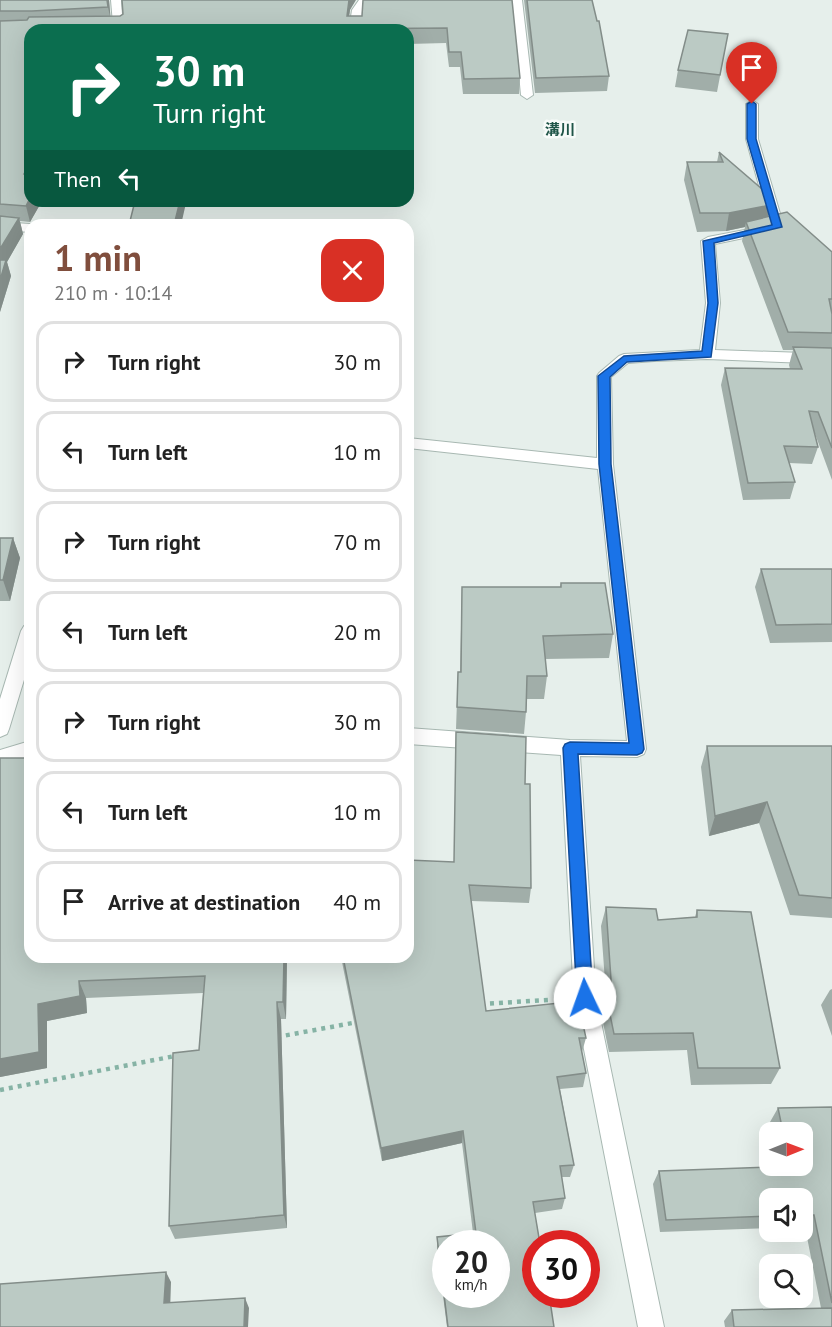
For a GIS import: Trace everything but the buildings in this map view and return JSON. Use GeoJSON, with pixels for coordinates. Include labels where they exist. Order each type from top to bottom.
{"type":"FeatureCollection","features":[{"type":"Feature","properties":{"kind":"street"},"geometry":{"type":"LineString","coordinates":[[116,0],[119,24]]}},
{"type":"Feature","properties":{"kind":"street"},"geometry":{"type":"LineString","coordinates":[[356,24],[357,10],[364,0]]}},
{"type":"Feature","properties":{"kind":"street"},"geometry":{"type":"LineString","coordinates":[[518,0],[527,95]]}},
{"type":"Feature","properties":{"kind":"street"},"geometry":{"type":"LineString","coordinates":[[707,354],[713,303],[708,241],[777,227],[752,139],[752,104]]}},
{"type":"Feature","properties":{"kind":"street"},"geometry":{"type":"LineString","coordinates":[[0,226],[24,228]]}},
{"type":"Feature","properties":{"kind":"street"},"geometry":{"type":"LineString","coordinates":[[414,736],[570,748],[637,749],[605,464],[604,376],[624,359],[707,354],[832,359]]}},
{"type":"Feature","properties":{"kind":"street"},"geometry":{"type":"LineString","coordinates":[[414,444],[605,464]]}},
{"type":"Feature","properties":{"kind":"street"},"geometry":{"type":"LineString","coordinates":[[0,729],[24,651]]}},
{"type":"Feature","properties":{"kind":"street"},"geometry":{"type":"LineString","coordinates":[[570,748],[585,998],[651,1327]]}},
{"type":"Feature","properties":{"kind":"street"},"geometry":{"type":"LineString","coordinates":[[0,758],[24,751]]}},
{"type":"Feature","properties":{"kind":"path"},"geometry":{"type":"LineString","coordinates":[[479,1005],[585,998]]}},
{"type":"Feature","properties":{"kind":"path"},"geometry":{"type":"LineString","coordinates":[[268,1039],[362,1021]]}},
{"type":"Feature","properties":{"kind":"path"},"geometry":{"type":"LineString","coordinates":[[0,1090],[187,1054]]}},
{"type":"Feature","properties":{"kind":"district","name":"溝川"},"geometry":{"type":"Point","coordinates":[560,130]}},
{"type":"Feature","properties":{"kind":"route"},"geometry":{"type":"LineString","coordinates":[[585,998],[570,748],[637,749],[605,464],[604,376],[624,359],[707,354],[713,303],[708,241],[777,227],[752,139],[752,104]]}}]}
